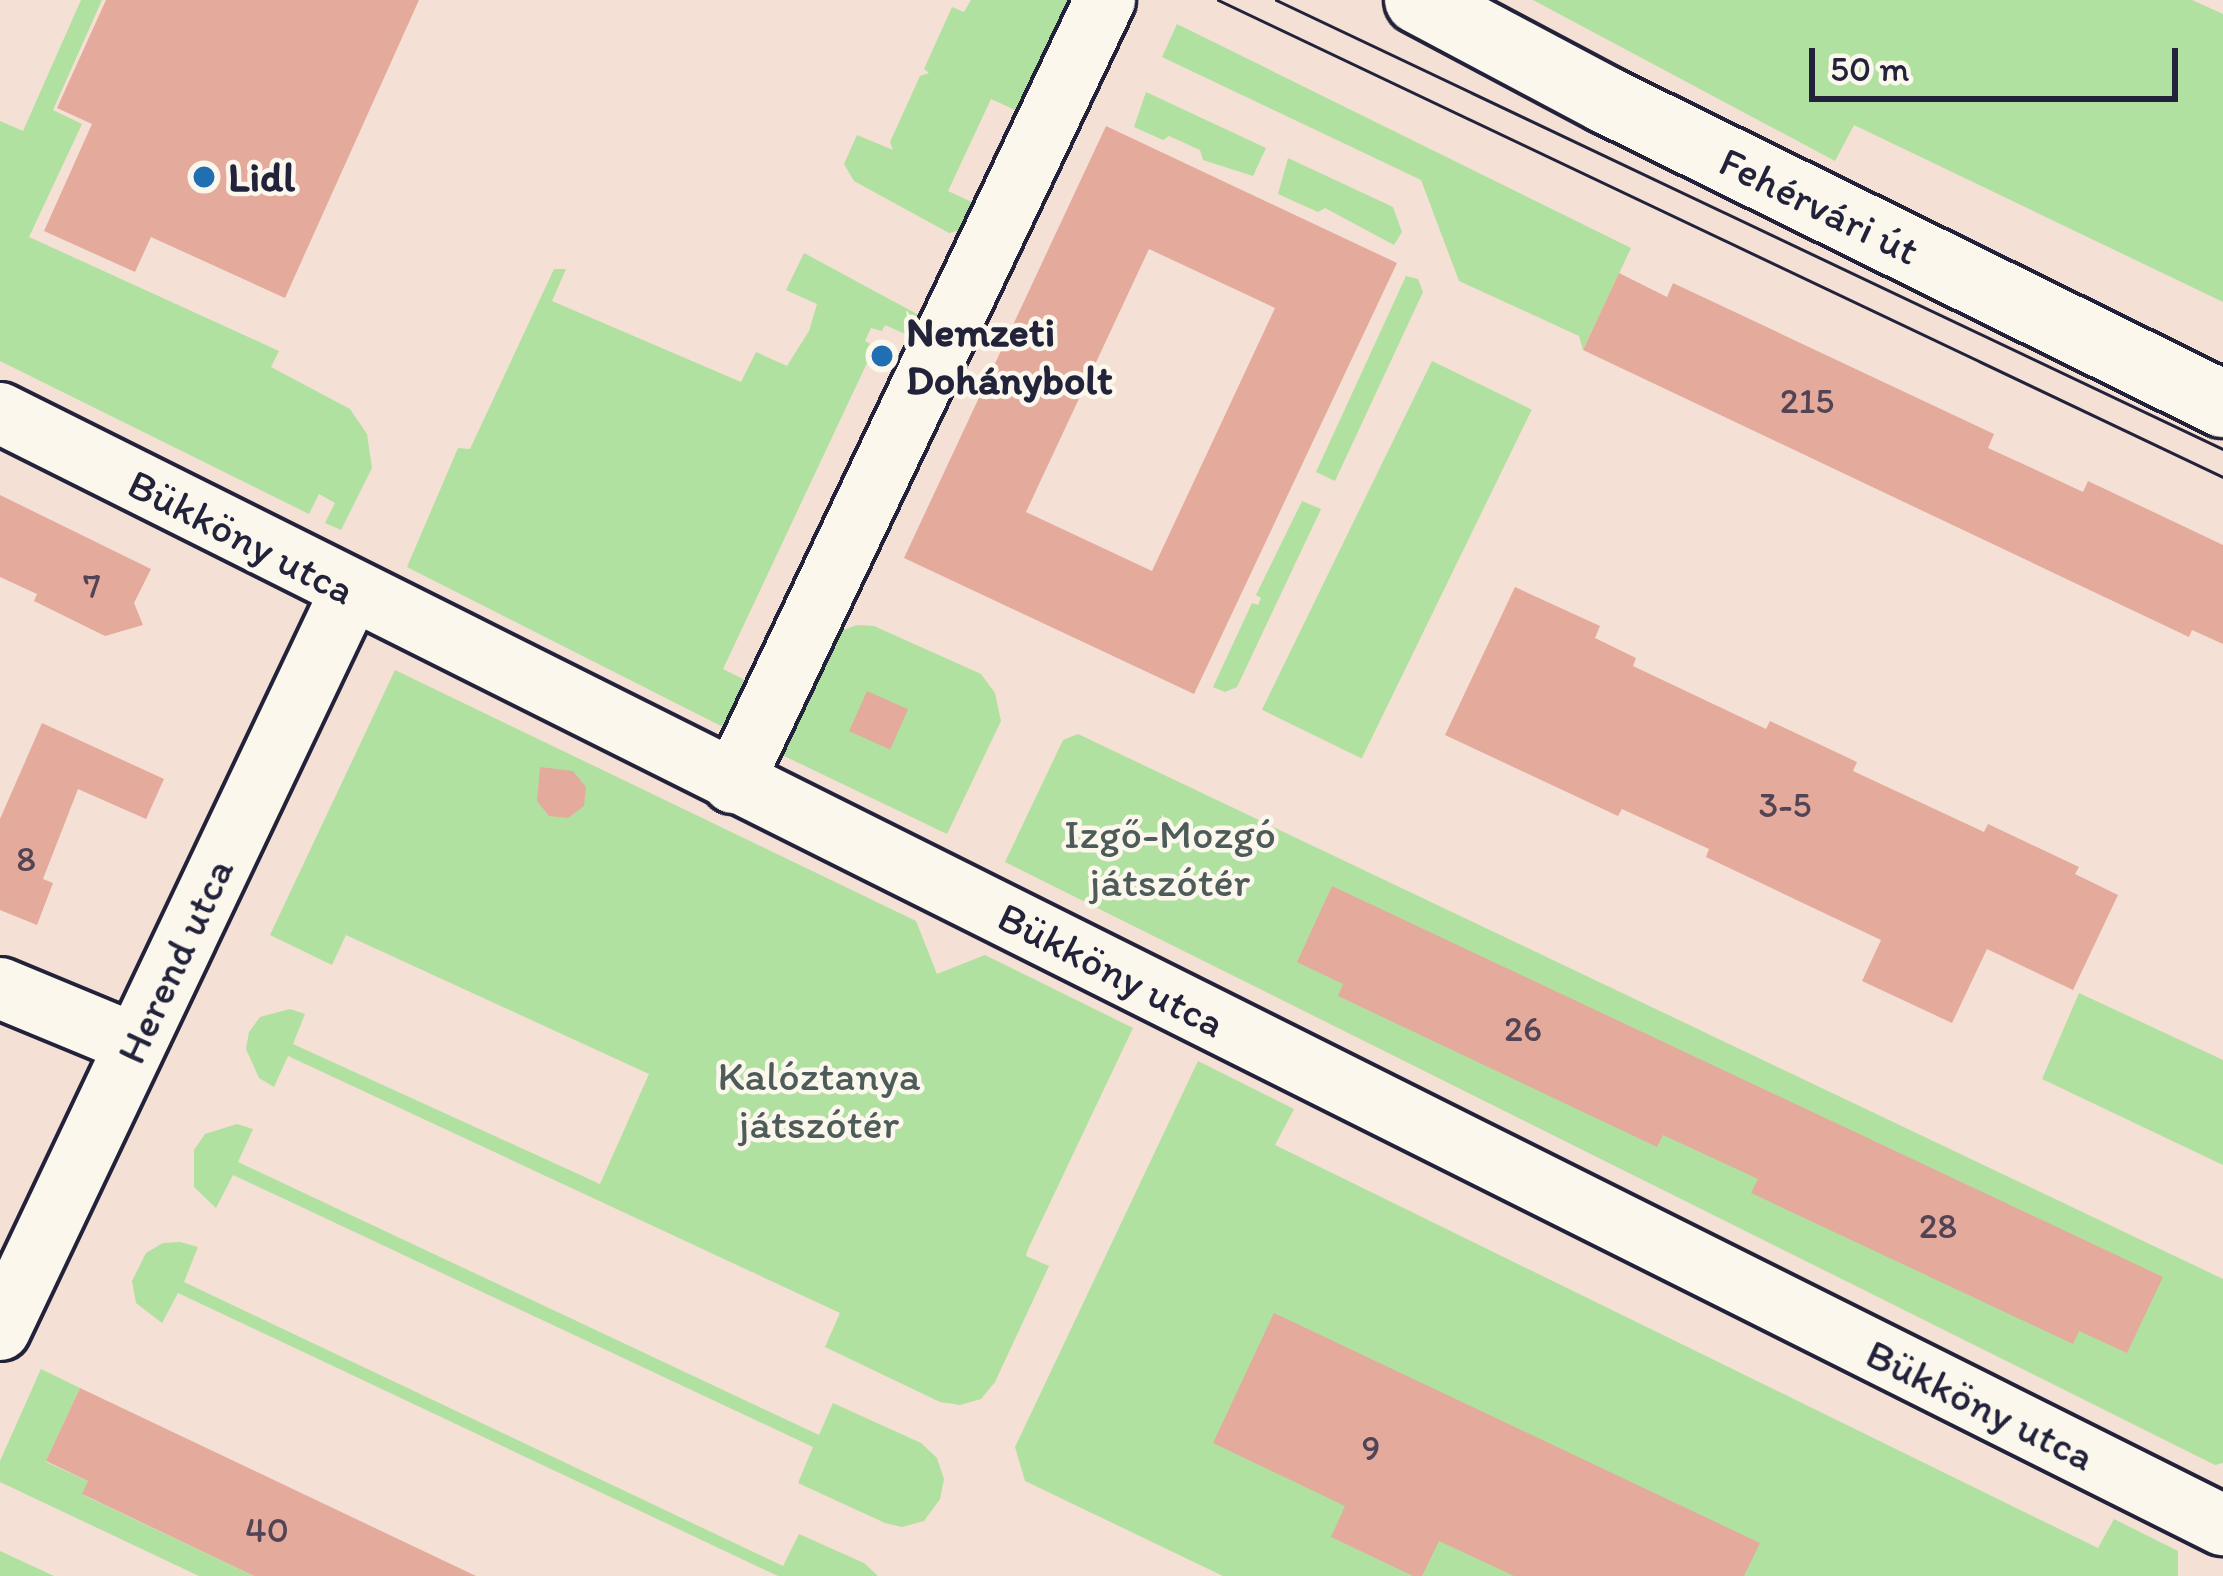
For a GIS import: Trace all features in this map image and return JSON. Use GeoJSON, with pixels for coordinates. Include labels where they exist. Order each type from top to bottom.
{"type":"FeatureCollection","features":[{"type":"Feature","properties":{"kind":"street"},"geometry":{"type":"LineString","coordinates":[[733,783],[1105,0]]}},
{"type":"Feature","properties":{"kind":"street","name":"Fehérvári út"},"geometry":{"type":"LineString","coordinates":[[1418,0],[1606,100],[2223,404]]}},
{"type":"Feature","properties":{"kind":"street","name":"Bükköny utca"},"geometry":{"type":"LineString","coordinates":[[0,413],[2223,1525]]}},
{"type":"Feature","properties":{"kind":"street","name":"Herend utca"},"geometry":{"type":"LineString","coordinates":[[0,1330],[350,592]]}},
{"type":"Feature","properties":{"kind":"street"},"geometry":{"type":"LineString","coordinates":[[0,988],[135,1044]]}},
{"type":"Feature","properties":{"kind":"green space"},"geometry":{"type":"Polygon","coordinates":[[[81,0],[102,0],[53,110],[82,124],[29,237],[279,351],[271,367],[350,409],[367,434],[372,468],[341,530],[325,523],[335,503],[319,494],[309,514],[0,361],[0,121],[23,131],[81,0]]]}},
{"type":"Feature","properties":{"kind":"green space"},"geometry":{"type":"Polygon","coordinates":[[[971,0],[1081,0],[1022,113],[991,99],[948,191],[978,205],[968,228],[949,233],[854,181],[844,164],[857,135],[893,150],[890,142],[920,76],[929,73],[924,69],[952,7],[964,12],[971,0]]]}},
{"type":"Feature","properties":{"kind":"green space"},"geometry":{"type":"Polygon","coordinates":[[[1533,0],[2192,0],[2223,14],[2223,302],[1854,125],[1835,161],[1533,0]]]}},
{"type":"Feature","properties":{"kind":"green space"},"geometry":{"type":"Polygon","coordinates":[[[1177,24],[1631,248],[1583,350],[1579,336],[1459,281],[1421,180],[1162,57],[1177,24]]]}},
{"type":"Feature","properties":{"kind":"green space"},"geometry":{"type":"Polygon","coordinates":[[[1146,92],[1266,148],[1253,176],[1203,160],[1200,150],[1169,136],[1163,140],[1134,127],[1146,92]]]}},
{"type":"Feature","properties":{"kind":"green space"},"geometry":{"type":"Polygon","coordinates":[[[1288,158],[1393,207],[1402,232],[1394,245],[1325,208],[1318,212],[1278,194],[1288,158]]]}},
{"type":"Feature","properties":{"kind":"green space"},"geometry":{"type":"Polygon","coordinates":[[[804,253],[928,320],[916,339],[885,325],[882,331],[871,328],[865,341],[875,346],[723,669],[749,682],[734,719],[721,726],[407,567],[458,448],[470,449],[554,269],[566,269],[552,301],[741,382],[756,352],[787,366],[809,331],[817,304],[786,290],[804,253]]]}},
{"type":"Feature","properties":{"kind":"green space"},"geometry":{"type":"Polygon","coordinates":[[[1406,276],[1418,279],[1423,292],[1335,481],[1316,472],[1406,276]]]}},
{"type":"Feature","properties":{"kind":"green space"},"geometry":{"type":"Polygon","coordinates":[[[1432,361],[1532,410],[1362,758],[1262,710],[1432,361]]]}},
{"type":"Feature","properties":{"kind":"green space"},"geometry":{"type":"Polygon","coordinates":[[[1302,501],[1321,509],[1237,687],[1225,692],[1213,687],[1252,603],[1258,605],[1261,598],[1256,595],[1302,501]]]}},
{"type":"Feature","properties":{"kind":"green space"},"geometry":{"type":"Polygon","coordinates":[[[857,625],[874,626],[981,674],[995,693],[1001,721],[947,834],[782,755],[781,741],[838,632],[857,625]]]}},
{"type":"Feature","properties":{"kind":"green space","name":"Kalóztanya játszótér"},"geometry":{"type":"Polygon","coordinates":[[[395,670],[916,921],[937,974],[985,955],[1133,1028],[1028,1249],[1026,1256],[1049,1266],[995,1382],[981,1399],[960,1405],[940,1402],[825,1347],[840,1313],[288,1056],[274,1087],[259,1078],[246,1049],[249,1032],[260,1017],[290,1009],[305,1014],[293,1044],[600,1184],[649,1074],[346,935],[332,965],[270,935],[395,670]]]}},
{"type":"Feature","properties":{"kind":"green space","name":"Izgő-Mozgó játszótér"},"geometry":{"type":"Polygon","coordinates":[[[1078,734],[2223,1279],[2223,1463],[2215,1465],[1005,862],[1063,740],[1078,734]]]}},
{"type":"Feature","properties":{"kind":"green space"},"geometry":{"type":"Polygon","coordinates":[[[2079,993],[2223,1060],[2223,1165],[2042,1079],[2079,993]]]}},
{"type":"Feature","properties":{"kind":"green space"},"geometry":{"type":"Polygon","coordinates":[[[1198,1061],[1294,1109],[1275,1145],[2098,1548],[2114,1519],[2178,1551],[2178,1576],[1223,1576],[1025,1481],[1015,1447],[1198,1061]]]}},
{"type":"Feature","properties":{"kind":"green space"},"geometry":{"type":"Polygon","coordinates":[[[237,1124],[253,1129],[238,1162],[819,1435],[833,1403],[921,1443],[937,1458],[944,1479],[940,1499],[924,1521],[902,1527],[885,1523],[798,1483],[813,1447],[233,1175],[216,1208],[194,1187],[194,1150],[205,1134],[237,1124]]]}},
{"type":"Feature","properties":{"kind":"green space"},"geometry":{"type":"Polygon","coordinates":[[[163,1243],[198,1247],[184,1282],[783,1566],[799,1534],[864,1563],[878,1576],[778,1576],[178,1293],[162,1323],[136,1303],[132,1281],[146,1253],[163,1243]]]}},
{"type":"Feature","properties":{"kind":"green space"},"geometry":{"type":"Polygon","coordinates":[[[41,1369],[80,1388],[46,1462],[88,1481],[83,1495],[254,1576],[199,1576],[0,1482],[0,1461],[41,1369]]]}},
{"type":"Feature","properties":{"kind":"green space"},"geometry":{"type":"Polygon","coordinates":[[[0,1551],[54,1576],[0,1576],[0,1551]]]}},
{"type":"Feature","properties":{"kind":"building","name":"Lidl"},"geometry":{"type":"Polygon","coordinates":[[[106,0],[419,0],[285,298],[151,237],[135,272],[44,231],[92,124],[57,108],[106,0]]]}},
{"type":"Feature","properties":{"kind":"building"},"geometry":{"type":"Polygon","coordinates":[[[1106,126],[1397,263],[1194,694],[904,558],[1106,126]],[[1149,249],[1026,512],[1152,571],[1275,308],[1149,249]]]}},
{"type":"Feature","properties":{"kind":"building"},"geometry":{"type":"Polygon","coordinates":[[[1619,273],[1667,297],[1673,283],[1994,434],[1988,448],[2083,492],[2088,481],[2223,545],[2223,644],[2192,630],[2189,637],[1583,350],[1619,273]]]}},
{"type":"Feature","properties":{"kind":"building"},"geometry":{"type":"Polygon","coordinates":[[[0,495],[151,569],[134,603],[143,625],[105,636],[34,601],[37,594],[0,577],[0,495]]]}},
{"type":"Feature","properties":{"kind":"building"},"geometry":{"type":"Polygon","coordinates":[[[1515,587],[1600,626],[1595,638],[1636,658],[1633,666],[1766,729],[1770,721],[1857,762],[1853,771],[1984,832],[1988,824],[2079,867],[2075,874],[2118,895],[2073,990],[1987,949],[1952,1023],[1862,981],[1881,940],[1706,857],[1709,849],[1622,809],[1618,816],[1445,735],[1515,587]]]}},
{"type":"Feature","properties":{"kind":"building"},"geometry":{"type":"Polygon","coordinates":[[[867,691],[908,709],[890,749],[849,731],[867,691]]]}},
{"type":"Feature","properties":{"kind":"building"},"geometry":{"type":"Polygon","coordinates":[[[42,723],[164,779],[146,819],[78,789],[43,879],[53,883],[37,925],[0,910],[0,819],[42,723]]]}},
{"type":"Feature","properties":{"kind":"building"},"geometry":{"type":"Polygon","coordinates":[[[540,767],[573,771],[586,787],[584,806],[568,818],[549,816],[537,801],[540,767]]]}},
{"type":"Feature","properties":{"kind":"building"},"geometry":{"type":"Polygon","coordinates":[[[1332,886],[2163,1277],[2127,1353],[2079,1331],[2073,1344],[1751,1193],[1758,1179],[1663,1135],[1657,1147],[1338,996],[1343,984],[1297,962],[1332,886]]]}},
{"type":"Feature","properties":{"kind":"building"},"geometry":{"type":"Polygon","coordinates":[[[1274,1313],[1760,1543],[1744,1576],[1514,1576],[1439,1541],[1422,1576],[1413,1576],[1331,1537],[1345,1506],[1213,1443],[1274,1313]]]}},
{"type":"Feature","properties":{"kind":"building"},"geometry":{"type":"Polygon","coordinates":[[[80,1388],[476,1576],[254,1576],[82,1494],[88,1481],[46,1461],[80,1388]]]}},
{"type":"Feature","properties":{"kind":"tram line"},"geometry":{"type":"LineString","coordinates":[[1218,0],[2223,477]]}},
{"type":"Feature","properties":{"kind":"tram line"},"geometry":{"type":"LineString","coordinates":[[1276,0],[2223,449]]}},
{"type":"Feature","properties":{"kind":"place","name":"Lidl"},"geometry":{"type":"Point","coordinates":[204,177]}},
{"type":"Feature","properties":{"kind":"place","name":"Nemzeti Dohánybolt"},"geometry":{"type":"Point","coordinates":[882,356]}}]}
